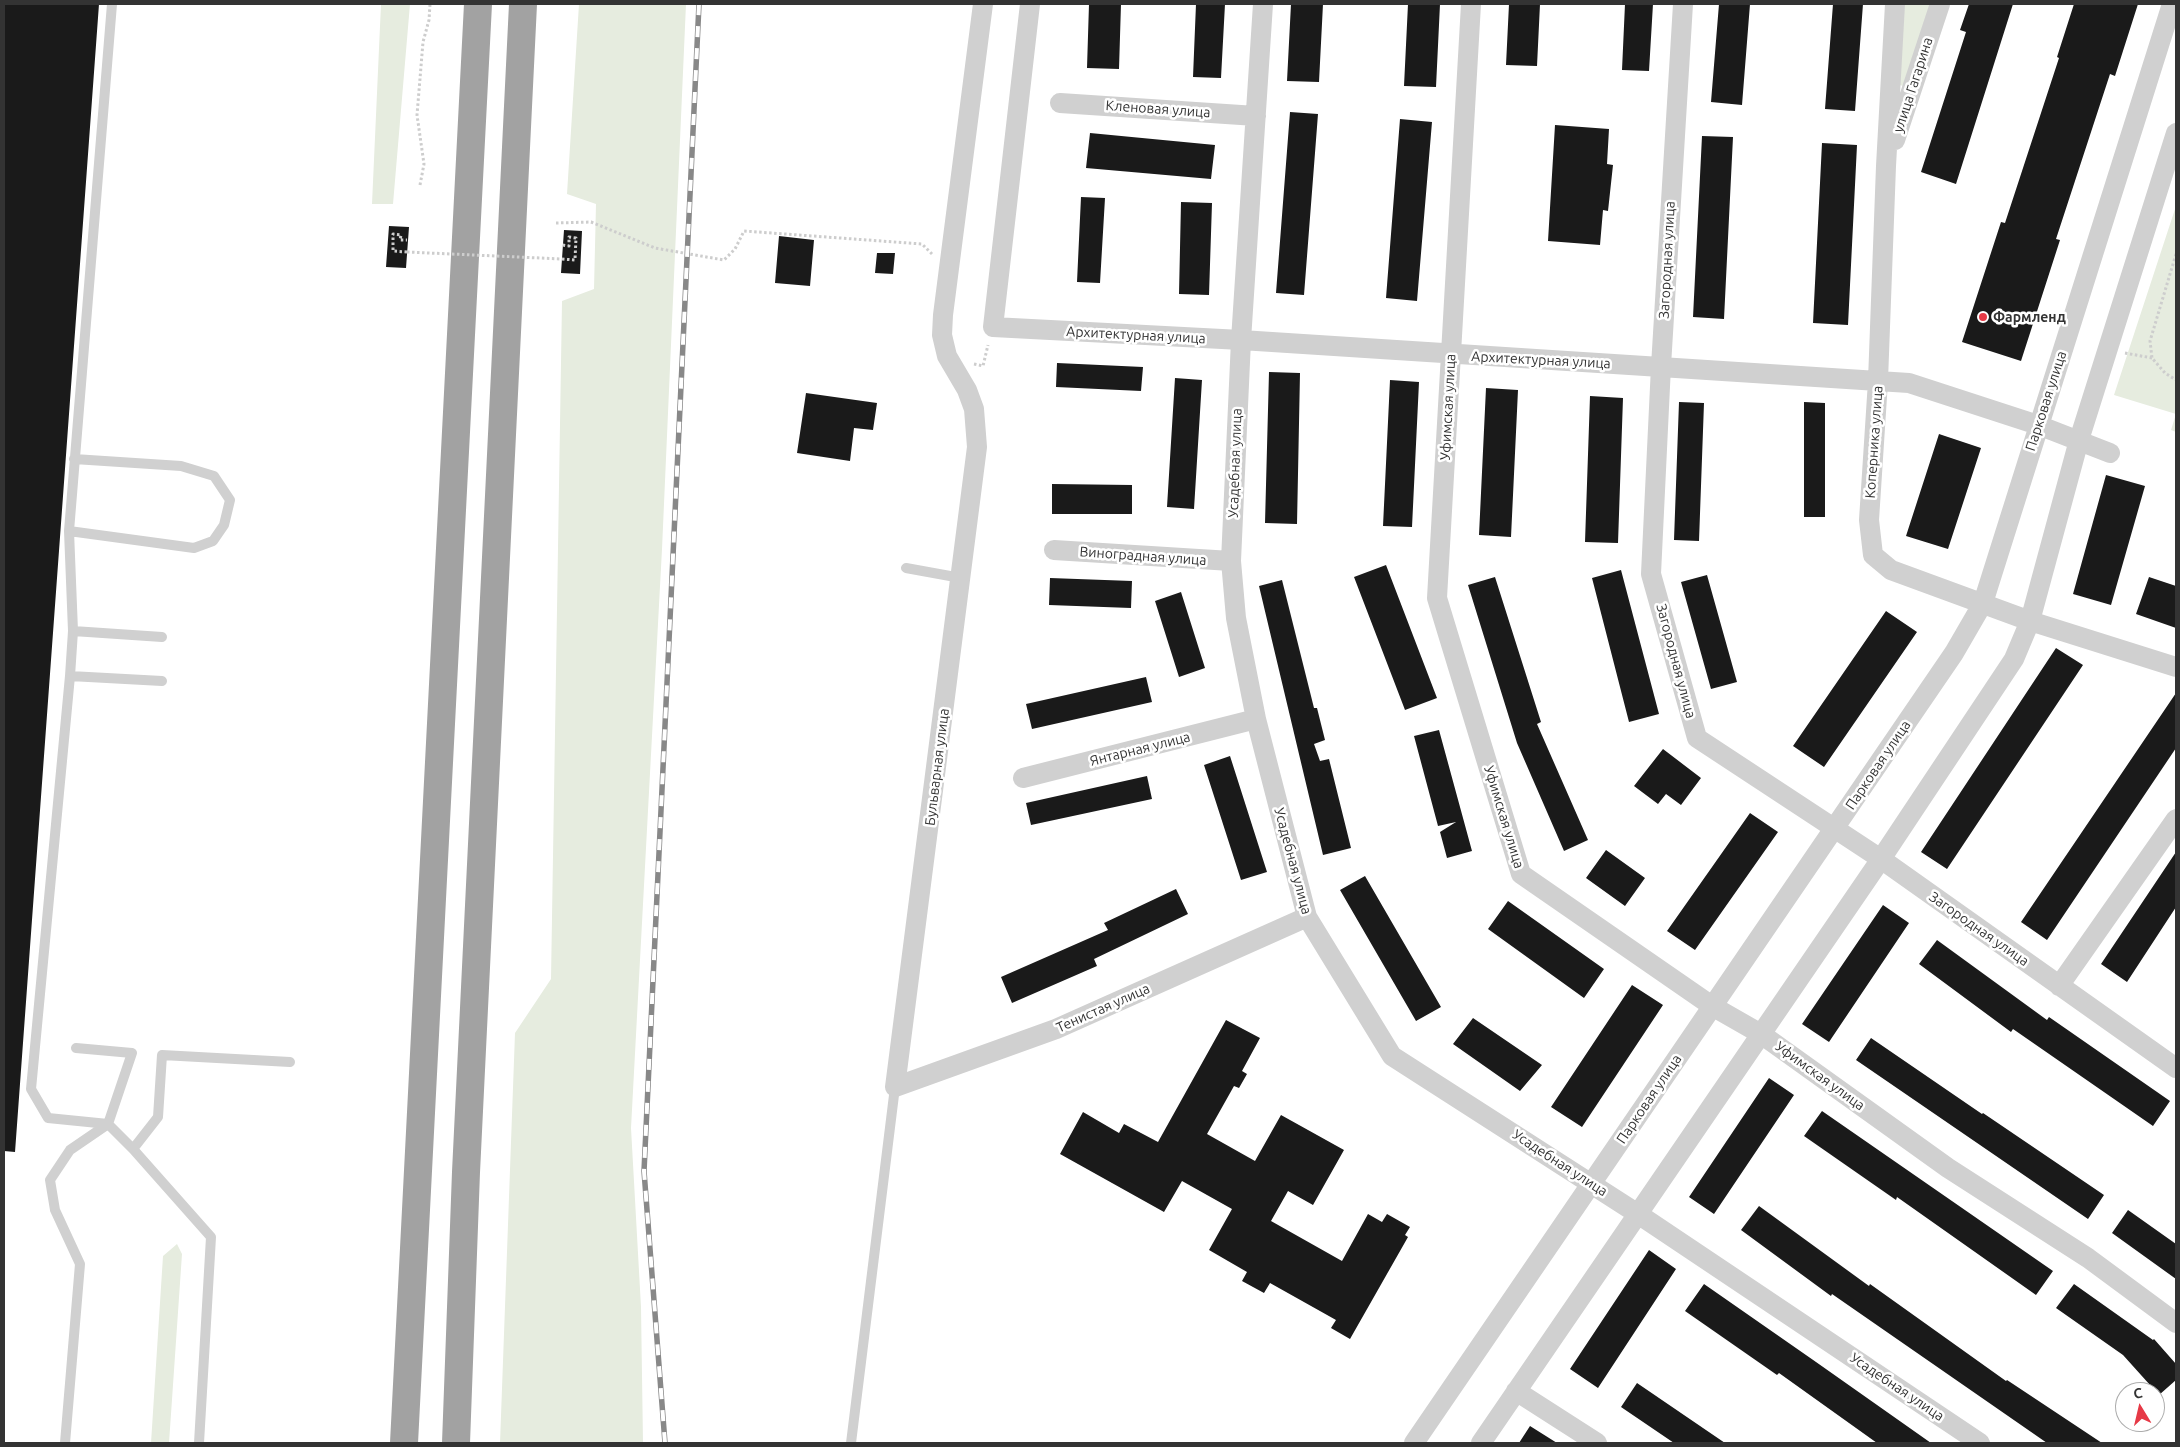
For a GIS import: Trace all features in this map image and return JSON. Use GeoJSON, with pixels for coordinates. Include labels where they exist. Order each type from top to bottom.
{"type":"FeatureCollection","features":[{"type":"Feature","properties":{"kind":"highway"},"geometry":{"type":"LineString","coordinates":[[404,1443],[478,4]]}},
{"type":"Feature","properties":{"kind":"highway"},"geometry":{"type":"LineString","coordinates":[[456,1443],[466,1172],[523,4]]}},
{"type":"Feature","properties":{"kind":"street","name":"Бульварная улица"},"geometry":{"type":"LineString","coordinates":[[895,1087],[977,447],[974,409],[967,390],[947,356],[942,335],[983,4]]}},
{"type":"Feature","properties":{"kind":"street","name":"Архитектурная улица"},"geometry":{"type":"LineString","coordinates":[[1030,4],[993,328],[1240,340],[1909,383],[2038,425],[2110,453]]}},
{"type":"Feature","properties":{"kind":"street","name":"Усадебная улица"},"geometry":{"type":"LineString","coordinates":[[1263,4],[1240,340],[1231,561],[1236,618],[1256,719],[1307,917],[1392,1056],[1592,1183],[1980,1443]]}},
{"type":"Feature","properties":{"kind":"street","name":"Уфимская улица"},"geometry":{"type":"LineString","coordinates":[[1471,4],[1437,598],[1521,874],[1712,1006],[1761,1034],[1948,1168],[2088,1258],[2176,1323]]}},
{"type":"Feature","properties":{"kind":"street","name":"Загородная улица"},"geometry":{"type":"LineString","coordinates":[[1683,4],[1661,366],[1651,574],[1697,738],[1881,859],[2176,1068]]}},
{"type":"Feature","properties":{"kind":"street","name":"Коперника улица"},"geometry":{"type":"LineString","coordinates":[[1895,4],[1886,166],[1878,381],[1869,520],[1873,555],[1891,570],[2030,621],[2176,667]]}},
{"type":"Feature","properties":{"kind":"street","name":"улица Гагарина"},"geometry":{"type":"LineString","coordinates":[[1886,166],[1940,4]]}},
{"type":"Feature","properties":{"kind":"street","name":"Парковая улица"},"geometry":{"type":"LineString","coordinates":[[1414,1443],[1954,653],[1983,603],[2172,4]]}},
{"type":"Feature","properties":{"kind":"street","name":"Кленовая улица"},"geometry":{"type":"LineString","coordinates":[[1060,103],[1256,116]]}},
{"type":"Feature","properties":{"kind":"street"},"geometry":{"type":"LineString","coordinates":[[1481,1443],[1881,859],[2014,659],[2030,621],[2079,440],[2176,133]]}},
{"type":"Feature","properties":{"kind":"street","name":"Виноградная улица"},"geometry":{"type":"LineString","coordinates":[[1054,550],[1231,561]]}},
{"type":"Feature","properties":{"kind":"street","name":"Янтарная улица"},"geometry":{"type":"LineString","coordinates":[[1023,778],[1256,719]]}},
{"type":"Feature","properties":{"kind":"street"},"geometry":{"type":"LineString","coordinates":[[2059,986],[2176,819]]}},
{"type":"Feature","properties":{"kind":"street","name":"Тенистая улица"},"geometry":{"type":"LineString","coordinates":[[895,1087],[1056,1029],[1307,917]]}},
{"type":"Feature","properties":{"kind":"street"},"geometry":{"type":"LineString","coordinates":[[1516,1391],[1597,1443]]}},
{"type":"Feature","properties":{"kind":"lane"},"geometry":{"type":"LineString","coordinates":[[112,4],[69,531],[73,631],[70,676],[31,1089],[48,1118],[108,1124],[133,1149],[211,1237],[199,1443]]}},
{"type":"Feature","properties":{"kind":"lane"},"geometry":{"type":"LineString","coordinates":[[69,531],[194,548],[213,541],[224,525],[230,500],[214,476],[181,466],[74,459]]}},
{"type":"Feature","properties":{"kind":"lane"},"geometry":{"type":"LineString","coordinates":[[906,568],[961,578]]}},
{"type":"Feature","properties":{"kind":"lane"},"geometry":{"type":"LineString","coordinates":[[73,631],[162,637]]}},
{"type":"Feature","properties":{"kind":"lane"},"geometry":{"type":"LineString","coordinates":[[70,676],[162,681]]}},
{"type":"Feature","properties":{"kind":"lane"},"geometry":{"type":"LineString","coordinates":[[65,1443],[80,1264],[55,1210],[50,1180],[70,1150],[108,1124],[132,1053],[76,1048]]}},
{"type":"Feature","properties":{"kind":"lane"},"geometry":{"type":"LineString","coordinates":[[133,1149],[158,1117],[162,1056],[290,1062]]}},
{"type":"Feature","properties":{"kind":"lane"},"geometry":{"type":"LineString","coordinates":[[851,1443],[895,1087]]}},
{"type":"Feature","properties":{"kind":"path"},"geometry":{"type":"LineString","coordinates":[[420,185],[424,164],[417,115],[423,42],[429,20],[430,4]]}},
{"type":"Feature","properties":{"kind":"path"},"geometry":{"type":"LineString","coordinates":[[556,223],[591,222],[654,248],[724,260],[735,249],[744,232],[922,244]]}},
{"type":"Feature","properties":{"kind":"path"},"geometry":{"type":"LineString","coordinates":[[408,240],[400,240],[400,235],[393,234],[392,251],[575,260],[576,238],[569,238],[568,246],[562,245]]}},
{"type":"Feature","properties":{"kind":"path"},"geometry":{"type":"LineString","coordinates":[[2176,254],[2150,341],[2152,358],[2165,373],[2176,380]]}},
{"type":"Feature","properties":{"kind":"path"},"geometry":{"type":"LineString","coordinates":[[2108,350],[2152,358]]}},
{"type":"Feature","properties":{"kind":"shaded area"},"geometry":{"type":"Polygon","coordinates":[[[381,4],[410,4],[393,204],[372,204],[381,4]]]}},
{"type":"Feature","properties":{"kind":"shaded area"},"geometry":{"type":"Polygon","coordinates":[[[579,4],[686,4],[662,549],[631,1128],[641,1307],[643,1443],[500,1443],[515,1033],[551,979],[562,301],[594,289],[596,204],[567,194],[579,4]]]}},
{"type":"Feature","properties":{"kind":"shaded area"},"geometry":{"type":"Polygon","coordinates":[[[1902,4],[1932,4],[1904,86],[1899,85],[1902,4]]]}},
{"type":"Feature","properties":{"kind":"shaded area"},"geometry":{"type":"Polygon","coordinates":[[[2176,206],[2176,414],[2114,395],[2176,206]]]}},
{"type":"Feature","properties":{"kind":"shaded area"},"geometry":{"type":"Polygon","coordinates":[[[2176,414],[2176,432],[2171,430],[2176,414]]]}},
{"type":"Feature","properties":{"kind":"shaded area"},"geometry":{"type":"Polygon","coordinates":[[[177,1244],[182,1254],[169,1443],[151,1443],[163,1256],[177,1244]]]}},
{"type":"Feature","properties":{"kind":"building"},"geometry":{"type":"Polygon","coordinates":[[[4,4],[99,4],[15,1152],[4,1151],[4,4]]]}},
{"type":"Feature","properties":{"kind":"building"},"geometry":{"type":"Polygon","coordinates":[[[1089,4],[1121,4],[1119,69],[1087,68],[1089,4]]]}},
{"type":"Feature","properties":{"kind":"building"},"geometry":{"type":"Polygon","coordinates":[[[1196,4],[1225,4],[1221,78],[1193,77],[1196,4]]]}},
{"type":"Feature","properties":{"kind":"building"},"geometry":{"type":"Polygon","coordinates":[[[1291,4],[1323,4],[1319,82],[1287,81],[1291,4]]]}},
{"type":"Feature","properties":{"kind":"building"},"geometry":{"type":"Polygon","coordinates":[[[1408,4],[1440,4],[1436,87],[1404,86],[1408,4]]]}},
{"type":"Feature","properties":{"kind":"building"},"geometry":{"type":"Polygon","coordinates":[[[1509,4],[1540,4],[1537,66],[1506,65],[1509,4]]]}},
{"type":"Feature","properties":{"kind":"building"},"geometry":{"type":"Polygon","coordinates":[[[1625,4],[1653,4],[1649,71],[1622,70],[1625,4]]]}},
{"type":"Feature","properties":{"kind":"building"},"geometry":{"type":"Polygon","coordinates":[[[1719,4],[1750,4],[1742,105],[1711,102],[1719,4]]]}},
{"type":"Feature","properties":{"kind":"building"},"geometry":{"type":"Polygon","coordinates":[[[1833,4],[1863,4],[1855,111],[1825,109],[1833,4]]]}},
{"type":"Feature","properties":{"kind":"building"},"geometry":{"type":"Polygon","coordinates":[[[1969,4],[2013,4],[1956,184],[1921,172],[1966,32],[1960,30],[1969,4]]]}},
{"type":"Feature","properties":{"kind":"building"},"geometry":{"type":"Polygon","coordinates":[[[2074,4],[2138,4],[2115,76],[2110,74],[2056,239],[2060,240],[2021,361],[1962,342],[2001,222],[2005,223],[2059,58],[2057,57],[2074,4]]]}},
{"type":"Feature","properties":{"kind":"building"},"geometry":{"type":"Polygon","coordinates":[[[1290,112],[1318,114],[1304,295],[1276,293],[1290,112]]]}},
{"type":"Feature","properties":{"kind":"building"},"geometry":{"type":"Polygon","coordinates":[[[1400,119],[1432,122],[1417,301],[1386,298],[1400,119]]]}},
{"type":"Feature","properties":{"kind":"building"},"geometry":{"type":"Polygon","coordinates":[[[1555,125],[1609,129],[1607,164],[1613,165],[1608,211],[1603,210],[1600,245],[1548,241],[1555,125]]]}},
{"type":"Feature","properties":{"kind":"building"},"geometry":{"type":"Polygon","coordinates":[[[1090,133],[1215,145],[1211,179],[1086,168],[1090,133]]]}},
{"type":"Feature","properties":{"kind":"building"},"geometry":{"type":"Polygon","coordinates":[[[1702,136],[1733,137],[1724,319],[1693,317],[1702,136]]]}},
{"type":"Feature","properties":{"kind":"building"},"geometry":{"type":"Polygon","coordinates":[[[1822,143],[1857,145],[1848,325],[1813,323],[1822,143]]]}},
{"type":"Feature","properties":{"kind":"building"},"geometry":{"type":"Polygon","coordinates":[[[1081,197],[1105,198],[1100,283],[1077,282],[1081,197]]]}},
{"type":"Feature","properties":{"kind":"building"},"geometry":{"type":"Polygon","coordinates":[[[1181,202],[1212,203],[1209,295],[1179,294],[1181,202]]]}},
{"type":"Feature","properties":{"kind":"building"},"geometry":{"type":"Polygon","coordinates":[[[389,226],[409,227],[406,268],[386,267],[389,226]]]}},
{"type":"Feature","properties":{"kind":"building"},"geometry":{"type":"Polygon","coordinates":[[[564,230],[582,231],[580,274],[561,273],[564,230]]]}},
{"type":"Feature","properties":{"kind":"building"},"geometry":{"type":"Polygon","coordinates":[[[779,236],[814,240],[810,286],[775,283],[779,236]]]}},
{"type":"Feature","properties":{"kind":"building"},"geometry":{"type":"Polygon","coordinates":[[[877,253],[895,253],[893,274],[875,273],[877,253]]]}},
{"type":"Feature","properties":{"kind":"building"},"geometry":{"type":"Polygon","coordinates":[[[1057,363],[1143,367],[1141,391],[1056,387],[1057,363]]]}},
{"type":"Feature","properties":{"kind":"building"},"geometry":{"type":"Polygon","coordinates":[[[1269,372],[1300,373],[1297,524],[1265,523],[1269,372]]]}},
{"type":"Feature","properties":{"kind":"building"},"geometry":{"type":"Polygon","coordinates":[[[1175,378],[1202,380],[1194,509],[1167,507],[1175,378]]]}},
{"type":"Feature","properties":{"kind":"building"},"geometry":{"type":"Polygon","coordinates":[[[1390,380],[1419,382],[1412,527],[1383,526],[1390,380]]]}},
{"type":"Feature","properties":{"kind":"building"},"geometry":{"type":"Polygon","coordinates":[[[1486,388],[1518,390],[1511,537],[1479,535],[1486,388]]]}},
{"type":"Feature","properties":{"kind":"building"},"geometry":{"type":"Polygon","coordinates":[[[806,393],[877,403],[873,430],[854,428],[850,461],[797,453],[806,393]]]}},
{"type":"Feature","properties":{"kind":"building"},"geometry":{"type":"Polygon","coordinates":[[[1590,396],[1623,398],[1618,543],[1585,542],[1590,396]]]}},
{"type":"Feature","properties":{"kind":"building"},"geometry":{"type":"Polygon","coordinates":[[[1679,402],[1704,403],[1699,541],[1674,540],[1679,402]]]}},
{"type":"Feature","properties":{"kind":"building"},"geometry":{"type":"Polygon","coordinates":[[[1804,402],[1825,403],[1825,517],[1804,517],[1804,402]]]}},
{"type":"Feature","properties":{"kind":"building"},"geometry":{"type":"Polygon","coordinates":[[[1939,434],[1981,448],[1948,549],[1906,536],[1939,434]]]}},
{"type":"Feature","properties":{"kind":"building"},"geometry":{"type":"Polygon","coordinates":[[[2106,475],[2145,486],[2111,605],[2073,594],[2106,475]]]}},
{"type":"Feature","properties":{"kind":"building"},"geometry":{"type":"Polygon","coordinates":[[[1052,484],[1132,485],[1132,514],[1052,514],[1052,484]]]}},
{"type":"Feature","properties":{"kind":"building"},"geometry":{"type":"Polygon","coordinates":[[[1386,565],[1437,698],[1405,710],[1354,577],[1386,565]]]}},
{"type":"Feature","properties":{"kind":"building"},"geometry":{"type":"Polygon","coordinates":[[[1621,570],[1659,714],[1629,722],[1592,578],[1621,570]]]}},
{"type":"Feature","properties":{"kind":"building"},"geometry":{"type":"Polygon","coordinates":[[[1707,575],[1737,682],[1711,689],[1681,582],[1707,575]]]}},
{"type":"Feature","properties":{"kind":"building"},"geometry":{"type":"Polygon","coordinates":[[[1495,577],[1541,722],[1537,724],[1588,840],[1564,851],[1517,743],[1468,585],[1495,577]]]}},
{"type":"Feature","properties":{"kind":"building"},"geometry":{"type":"Polygon","coordinates":[[[2149,577],[2176,586],[2176,628],[2136,614],[2149,577]]]}},
{"type":"Feature","properties":{"kind":"building"},"geometry":{"type":"Polygon","coordinates":[[[1050,578],[1132,581],[1131,608],[1049,605],[1050,578]]]}},
{"type":"Feature","properties":{"kind":"building"},"geometry":{"type":"Polygon","coordinates":[[[1282,580],[1314,708],[1317,708],[1325,740],[1314,744],[1320,761],[1329,759],[1351,848],[1323,855],[1259,586],[1282,580]]]}},
{"type":"Feature","properties":{"kind":"building"},"geometry":{"type":"Polygon","coordinates":[[[1181,592],[1205,668],[1179,677],[1155,601],[1181,592]]]}},
{"type":"Feature","properties":{"kind":"building"},"geometry":{"type":"Polygon","coordinates":[[[1886,611],[1917,632],[1824,767],[1793,746],[1886,611]]]}},
{"type":"Feature","properties":{"kind":"building"},"geometry":{"type":"Polygon","coordinates":[[[2056,648],[2083,665],[1947,869],[1921,852],[2056,648]]]}},
{"type":"Feature","properties":{"kind":"building"},"geometry":{"type":"Polygon","coordinates":[[[1146,677],[1152,702],[1032,729],[1026,704],[1146,677]]]}},
{"type":"Feature","properties":{"kind":"building"},"geometry":{"type":"Polygon","coordinates":[[[2176,693],[2176,748],[2047,940],[2021,922],[2176,693]]]}},
{"type":"Feature","properties":{"kind":"building"},"geometry":{"type":"Polygon","coordinates":[[[1439,730],[1472,851],[1447,858],[1440,832],[1456,822],[1438,826],[1414,736],[1439,730]]]}},
{"type":"Feature","properties":{"kind":"building"},"geometry":{"type":"Polygon","coordinates":[[[1663,749],[1701,778],[1681,805],[1666,794],[1658,804],[1634,786],[1663,749]]]}},
{"type":"Feature","properties":{"kind":"building"},"geometry":{"type":"Polygon","coordinates":[[[1230,756],[1267,872],[1241,880],[1204,765],[1230,756]]]}},
{"type":"Feature","properties":{"kind":"building"},"geometry":{"type":"Polygon","coordinates":[[[1147,776],[1152,799],[1031,825],[1026,803],[1147,776]]]}},
{"type":"Feature","properties":{"kind":"building"},"geometry":{"type":"Polygon","coordinates":[[[1750,813],[1778,832],[1695,950],[1667,931],[1750,813]]]}},
{"type":"Feature","properties":{"kind":"building"},"geometry":{"type":"Polygon","coordinates":[[[1606,850],[1645,878],[1625,906],[1586,878],[1606,850]]]}},
{"type":"Feature","properties":{"kind":"building"},"geometry":{"type":"Polygon","coordinates":[[[2176,852],[2176,907],[2127,982],[2101,964],[2176,852]]]}},
{"type":"Feature","properties":{"kind":"building"},"geometry":{"type":"Polygon","coordinates":[[[1365,876],[1441,1007],[1416,1021],[1340,890],[1365,876]]]}},
{"type":"Feature","properties":{"kind":"building"},"geometry":{"type":"Polygon","coordinates":[[[1176,889],[1188,914],[1094,959],[1097,966],[1012,1003],[1001,977],[1108,930],[1104,923],[1176,889]]]}},
{"type":"Feature","properties":{"kind":"building"},"geometry":{"type":"Polygon","coordinates":[[[1508,901],[1604,969],[1584,998],[1488,929],[1508,901]]]}},
{"type":"Feature","properties":{"kind":"building"},"geometry":{"type":"Polygon","coordinates":[[[1883,905],[1909,923],[1829,1042],[1802,1024],[1883,905]]]}},
{"type":"Feature","properties":{"kind":"building"},"geometry":{"type":"Polygon","coordinates":[[[1937,940],[2047,1020],[2049,1017],[2170,1101],[2153,1126],[2013,1029],[2011,1032],[1919,964],[1937,940]]]}},
{"type":"Feature","properties":{"kind":"building"},"geometry":{"type":"Polygon","coordinates":[[[1632,985],[1663,1005],[1582,1127],[1551,1107],[1632,985]]]}},
{"type":"Feature","properties":{"kind":"building"},"geometry":{"type":"Polygon","coordinates":[[[1473,1018],[1542,1065],[1520,1091],[1453,1044],[1473,1018]]]}},
{"type":"Feature","properties":{"kind":"building"},"geometry":{"type":"Polygon","coordinates":[[[1226,1020],[1260,1038],[1242,1071],[1247,1074],[1239,1088],[1234,1086],[1207,1134],[1255,1161],[1281,1115],[1344,1150],[1313,1205],[1288,1191],[1271,1221],[1342,1261],[1368,1214],[1382,1222],[1387,1214],[1410,1227],[1405,1235],[1408,1237],[1350,1339],[1331,1328],[1336,1320],[1270,1283],[1264,1293],[1242,1281],[1247,1272],[1209,1250],[1232,1209],[1182,1181],[1164,1212],[1060,1154],[1083,1112],[1119,1133],[1124,1124],[1158,1142],[1226,1020]]]}},
{"type":"Feature","properties":{"kind":"building"},"geometry":{"type":"Polygon","coordinates":[[[1871,1038],[2104,1195],[2088,1219],[1856,1060],[1871,1038]]]}},
{"type":"Feature","properties":{"kind":"building"},"geometry":{"type":"Polygon","coordinates":[[[1769,1078],[1794,1095],[1714,1214],[1689,1197],[1769,1078]]]}},
{"type":"Feature","properties":{"kind":"building"},"geometry":{"type":"Polygon","coordinates":[[[1822,1111],[2053,1271],[2036,1295],[1897,1197],[1896,1200],[1804,1136],[1822,1111]]]}},
{"type":"Feature","properties":{"kind":"building"},"geometry":{"type":"Polygon","coordinates":[[[1759,1206],[1869,1286],[1870,1284],[2006,1381],[2102,1443],[2047,1443],[1832,1294],[1831,1296],[1741,1230],[1759,1206]]]}},
{"type":"Feature","properties":{"kind":"building"},"geometry":{"type":"Polygon","coordinates":[[[2128,1210],[2176,1244],[2176,1279],[2112,1233],[2128,1210]]]}},
{"type":"Feature","properties":{"kind":"building"},"geometry":{"type":"Polygon","coordinates":[[[1649,1250],[1676,1269],[1598,1388],[1570,1369],[1649,1250]]]}},
{"type":"Feature","properties":{"kind":"building"},"geometry":{"type":"Polygon","coordinates":[[[1704,1284],[1931,1443],[1877,1443],[1779,1373],[1777,1375],[1685,1311],[1704,1284]]]}},
{"type":"Feature","properties":{"kind":"building"},"geometry":{"type":"Polygon","coordinates":[[[2074,1284],[2154,1339],[2176,1364],[2176,1380],[2165,1390],[2165,1382],[2147,1382],[2123,1355],[2056,1308],[2074,1284]]]}},
{"type":"Feature","properties":{"kind":"building"},"geometry":{"type":"Polygon","coordinates":[[[1637,1383],[1725,1443],[1674,1443],[1621,1407],[1637,1383]]]}},
{"type":"Feature","properties":{"kind":"building"},"geometry":{"type":"Polygon","coordinates":[[[1530,1426],[1557,1443],[1519,1443],[1530,1426]]]}},
{"type":"Feature","properties":{"kind":"railway"},"geometry":{"type":"LineString","coordinates":[[665,1443],[644,1171],[699,4]]}},
{"type":"Feature","properties":{"kind":"place","name":"Фармленд"},"geometry":{"type":"Point","coordinates":[1983,317]}}]}
